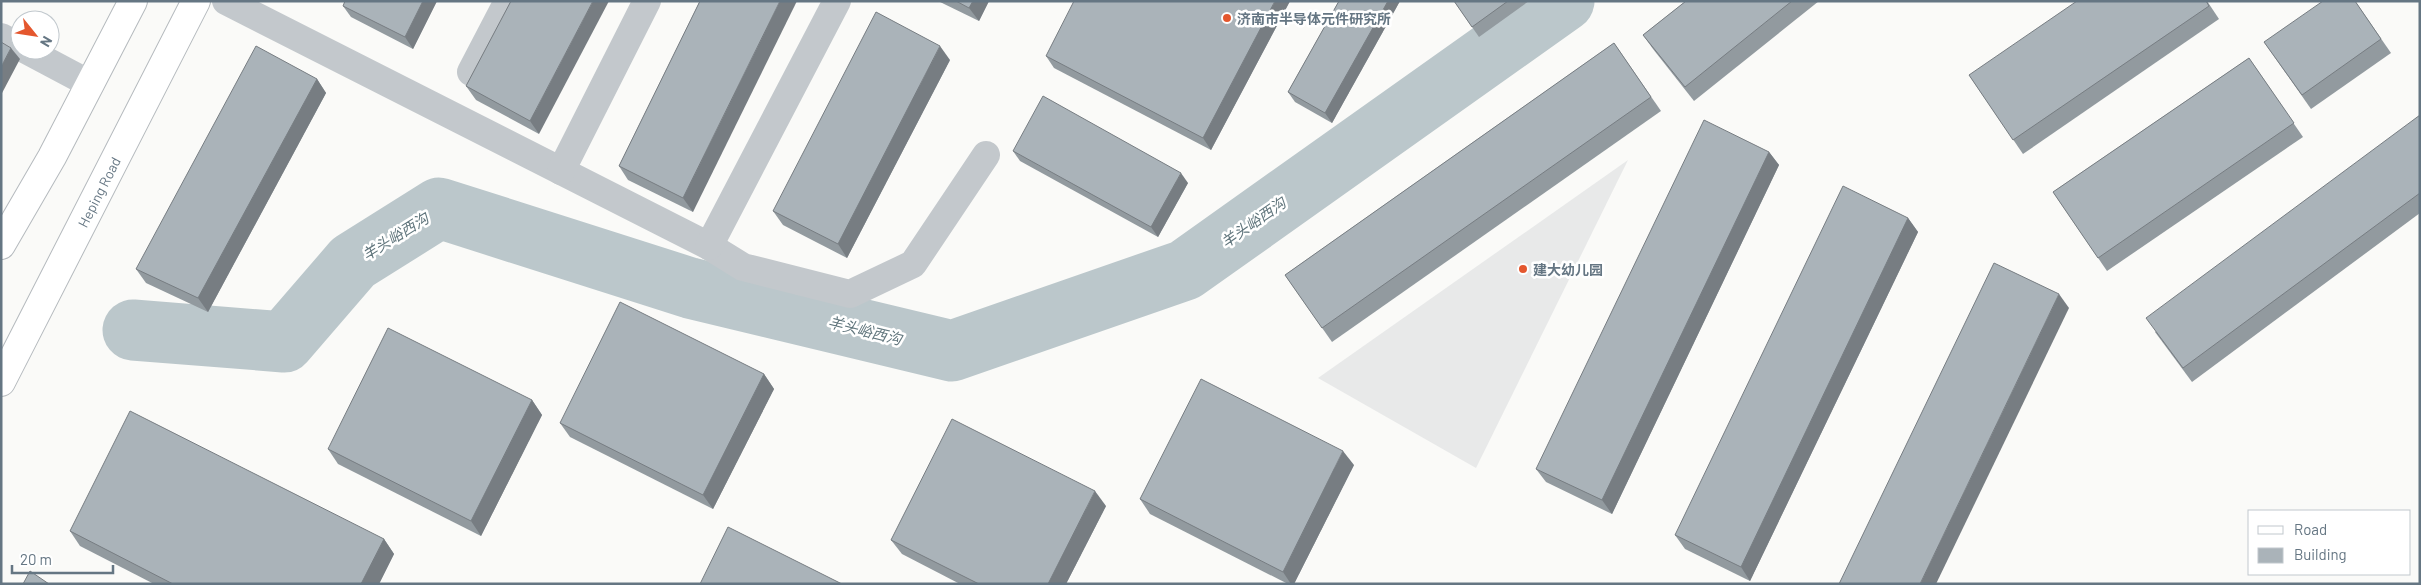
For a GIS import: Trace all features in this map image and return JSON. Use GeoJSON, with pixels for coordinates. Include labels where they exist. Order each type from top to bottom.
{"type":"FeatureCollection","features":[{"type":"Feature","properties":{"kind":"main road"},"geometry":{"type":"LineString","coordinates":[[1,246],[52,157],[133,1]]}},
{"type":"Feature","properties":{"kind":"main road","name":"Heping Road"},"geometry":{"type":"LineString","coordinates":[[1,382],[196,1]]}},
{"type":"Feature","properties":{"kind":"street"},"geometry":{"type":"LineString","coordinates":[[226,1],[709,246],[743,267],[850,294],[913,264],[986,154]]}},
{"type":"Feature","properties":{"kind":"street"},"geometry":{"type":"LineString","coordinates":[[471,72],[508,1]]}},
{"type":"Feature","properties":{"kind":"street"},"geometry":{"type":"LineString","coordinates":[[561,171],[646,1]]}},
{"type":"Feature","properties":{"kind":"street"},"geometry":{"type":"LineString","coordinates":[[709,246],[837,1]]}},
{"type":"Feature","properties":{"kind":"street"},"geometry":{"type":"LineString","coordinates":[[45,60],[90,84]]}},
{"type":"Feature","properties":{"kind":"shaded area","name":"建大幼儿园"},"geometry":{"type":"Polygon","coordinates":[[[1628,160],[1476,468],[1318,378],[1628,160]]]}},
{"type":"Feature","properties":{"kind":"building"},"geometry":{"type":"Polygon","coordinates":[[[345,1],[423,1],[405,37],[343,6],[345,1]]]}},
{"type":"Feature","properties":{"kind":"building"},"geometry":{"type":"Polygon","coordinates":[[[511,1],[593,1],[530,121],[466,86],[511,1]]]}},
{"type":"Feature","properties":{"kind":"building"},"geometry":{"type":"Polygon","coordinates":[[[700,1],[780,1],[683,198],[619,166],[700,1]]]}},
{"type":"Feature","properties":{"kind":"building"},"geometry":{"type":"Polygon","coordinates":[[[956,1],[973,1],[969,8],[956,1]]]}},
{"type":"Feature","properties":{"kind":"building"},"geometry":{"type":"Polygon","coordinates":[[[1074,1],[1275,1],[1203,138],[1046,56],[1074,1]]]}},
{"type":"Feature","properties":{"kind":"building"},"geometry":{"type":"Polygon","coordinates":[[[1339,1],[1388,1],[1325,113],[1288,92],[1339,1]]]}},
{"type":"Feature","properties":{"kind":"building"},"geometry":{"type":"Polygon","coordinates":[[[1454,1],[1508,1],[1472,27],[1454,1]]]}},
{"type":"Feature","properties":{"kind":"building"},"geometry":{"type":"Polygon","coordinates":[[[1686,1],[1792,1],[1685,87],[1643,35],[1686,1]]]}},
{"type":"Feature","properties":{"kind":"building"},"geometry":{"type":"Polygon","coordinates":[[[2077,1],[2206,1],[2209,6],[2013,140],[1969,75],[2077,1]]]}},
{"type":"Feature","properties":{"kind":"building"},"geometry":{"type":"Polygon","coordinates":[[[2323,1],[2355,1],[2381,39],[2302,95],[2264,42],[2323,1]]]}},
{"type":"Feature","properties":{"kind":"building"},"geometry":{"type":"Polygon","coordinates":[[[876,12],[940,46],[838,244],[773,211],[876,12]]]}},
{"type":"Feature","properties":{"kind":"building"},"geometry":{"type":"Polygon","coordinates":[[[1,42],[10,47],[10,50],[1,67],[1,42]]]}},
{"type":"Feature","properties":{"kind":"building"},"geometry":{"type":"Polygon","coordinates":[[[1614,43],[1651,97],[1322,328],[1285,275],[1614,43]]]}},
{"type":"Feature","properties":{"kind":"building"},"geometry":{"type":"Polygon","coordinates":[[[256,46],[317,79],[198,298],[136,269],[256,46]]]}},
{"type":"Feature","properties":{"kind":"building"},"geometry":{"type":"Polygon","coordinates":[[[2249,58],[2294,123],[2098,258],[2053,192],[2249,58]]]}},
{"type":"Feature","properties":{"kind":"building"},"geometry":{"type":"Polygon","coordinates":[[[1043,96],[1181,173],[1151,227],[1013,151],[1043,96]]]}},
{"type":"Feature","properties":{"kind":"building"},"geometry":{"type":"Polygon","coordinates":[[[2420,115],[2420,193],[2183,368],[2146,318],[2420,115]]]}},
{"type":"Feature","properties":{"kind":"building"},"geometry":{"type":"Polygon","coordinates":[[[1704,120],[1769,152],[1602,500],[1536,469],[1704,120]]]}},
{"type":"Feature","properties":{"kind":"building"},"geometry":{"type":"Polygon","coordinates":[[[1843,186],[1908,218],[1741,567],[1675,535],[1843,186]]]}},
{"type":"Feature","properties":{"kind":"building"},"geometry":{"type":"Polygon","coordinates":[[[1994,263],[2059,294],[1920,584],[1839,584],[1994,263]]]}},
{"type":"Feature","properties":{"kind":"building"},"geometry":{"type":"Polygon","coordinates":[[[620,302],[764,374],[703,495],[560,423],[620,302]]]}},
{"type":"Feature","properties":{"kind":"building"},"geometry":{"type":"Polygon","coordinates":[[[388,328],[532,400],[471,521],[328,449],[388,328]]]}},
{"type":"Feature","properties":{"kind":"building"},"geometry":{"type":"Polygon","coordinates":[[[1201,379],[1343,451],[1283,572],[1140,499],[1201,379]]]}},
{"type":"Feature","properties":{"kind":"building"},"geometry":{"type":"Polygon","coordinates":[[[130,411],[384,539],[361,584],[173,584],[70,531],[130,411]]]}},
{"type":"Feature","properties":{"kind":"building"},"geometry":{"type":"Polygon","coordinates":[[[952,419],[1095,491],[1048,584],[979,584],[891,540],[952,419]]]}},
{"type":"Feature","properties":{"kind":"building"},"geometry":{"type":"Polygon","coordinates":[[[728,527],[842,584],[700,584],[728,527]]]}},
{"type":"Feature","properties":{"kind":"building"},"geometry":{"type":"Polygon","coordinates":[[[30,571],[49,584],[23,584],[30,571]]]}},
{"type":"Feature","properties":{"kind":"waterway","name":"羊头峪西沟"},"geometry":{"type":"LineString","coordinates":[[133,330],[284,342],[353,262],[439,208],[690,288],[952,351],[1185,270],[1564,1]]}},
{"type":"Feature","properties":{"kind":"place","name":"济南市半导体元件研究所"},"geometry":{"type":"Point","coordinates":[1227,18]}},
{"type":"Feature","properties":{"kind":"place","name":"建大幼儿园"},"geometry":{"type":"Point","coordinates":[1523,269]}}]}
